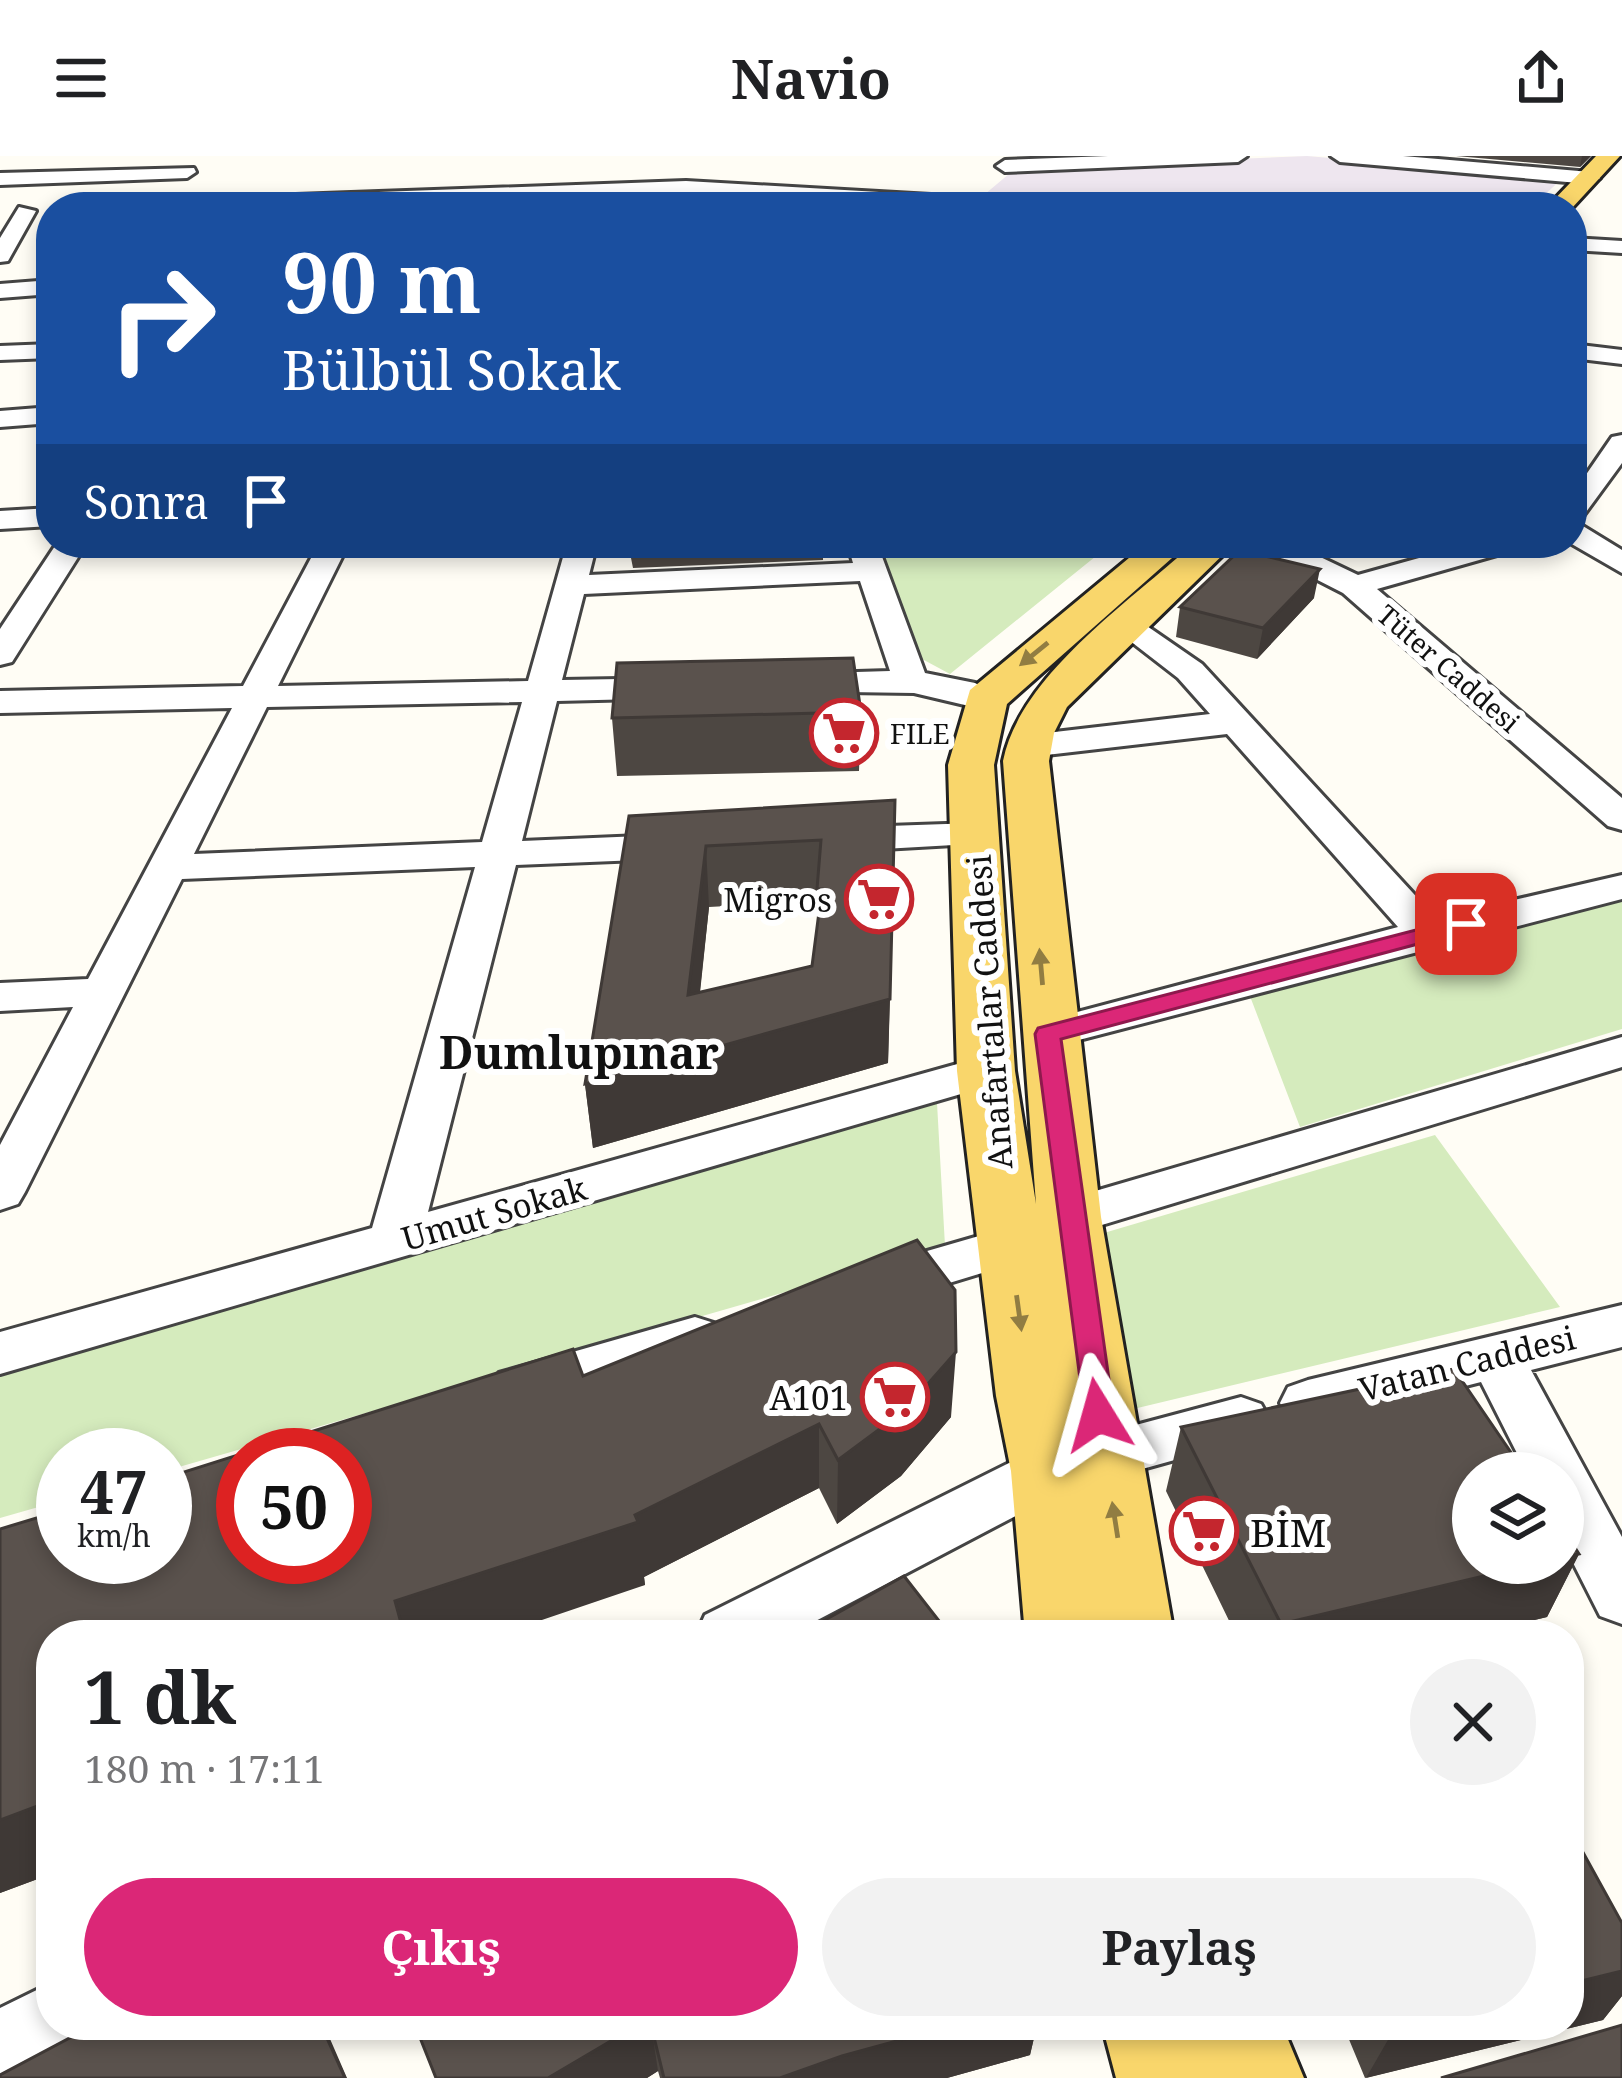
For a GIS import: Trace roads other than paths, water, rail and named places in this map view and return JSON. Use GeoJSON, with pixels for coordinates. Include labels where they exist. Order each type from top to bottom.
{"type":"FeatureCollection","features":[{"type":"Feature","properties":{"kind":"main road"},"geometry":{"type":"LineString","coordinates":[[1575,192],[1609,156]]}},
{"type":"Feature","properties":{"kind":"main road"},"geometry":{"type":"LineString","coordinates":[[1587,213],[1622,176]]}},
{"type":"Feature","properties":{"kind":"main road"},"geometry":{"type":"LineString","coordinates":[[986,699],[1130,582],[1176,558]]}},
{"type":"Feature","properties":{"kind":"main road"},"geometry":{"type":"LineString","coordinates":[[1129,1620],[1076,1463],[1069,1217],[1029,833],[1029,746],[1048,701],[1130,582]]}},
{"type":"Feature","properties":{"kind":"main road","name":"Anafartalar Caddesi"},"geometry":{"type":"LineString","coordinates":[[986,699],[971,765],[986,1071],[1010,1246],[1076,1463],[1058,1560],[1064,1620]]}},
{"type":"Feature","properties":{"kind":"main road"},"geometry":{"type":"LineString","coordinates":[[1154,2040],[1165,2078]]}},
{"type":"Feature","properties":{"kind":"main road"},"geometry":{"type":"LineString","coordinates":[[1241,2040],[1255,2078]]}},
{"type":"Feature","properties":{"kind":"street"},"geometry":{"type":"LineString","coordinates":[[975,192],[1005,161],[1238,156]]}},
{"type":"Feature","properties":{"kind":"street"},"geometry":{"type":"LineString","coordinates":[[1340,156],[1590,178]]}},
{"type":"Feature","properties":{"kind":"street"},"geometry":{"type":"LineString","coordinates":[[0,179],[157,165],[218,171]]}},
{"type":"Feature","properties":{"kind":"street"},"geometry":{"type":"LineString","coordinates":[[396,172],[408,180],[409,192]]}},
{"type":"Feature","properties":{"kind":"street"},"geometry":{"type":"LineString","coordinates":[[598,173],[615,190]]}},
{"type":"Feature","properties":{"kind":"street"},"geometry":{"type":"LineString","coordinates":[[606,192],[659,192]]}},
{"type":"Feature","properties":{"kind":"street"},"geometry":{"type":"LineString","coordinates":[[0,256],[26,211]]}},
{"type":"Feature","properties":{"kind":"street"},"geometry":{"type":"LineString","coordinates":[[0,212],[36,211]]}},
{"type":"Feature","properties":{"kind":"street"},"geometry":{"type":"LineString","coordinates":[[1587,222],[1622,235]]}},
{"type":"Feature","properties":{"kind":"street"},"geometry":{"type":"LineString","coordinates":[[1587,245],[1622,247]]}},
{"type":"Feature","properties":{"kind":"street"},"geometry":{"type":"LineString","coordinates":[[0,291],[36,288]]}},
{"type":"Feature","properties":{"kind":"street"},"geometry":{"type":"LineString","coordinates":[[2,358],[36,352]]}},
{"type":"Feature","properties":{"kind":"street"},"geometry":{"type":"LineString","coordinates":[[1587,352],[1622,357]]}},
{"type":"Feature","properties":{"kind":"street"},"geometry":{"type":"LineString","coordinates":[[0,418],[36,416]]}},
{"type":"Feature","properties":{"kind":"street"},"geometry":{"type":"LineString","coordinates":[[0,438],[36,436]]}},
{"type":"Feature","properties":{"kind":"street"},"geometry":{"type":"LineString","coordinates":[[1587,499],[1622,442]]}},
{"type":"Feature","properties":{"kind":"street"},"geometry":{"type":"LineString","coordinates":[[1587,519],[1605,514]]}},
{"type":"Feature","properties":{"kind":"street"},"geometry":{"type":"LineString","coordinates":[[0,520],[36,518]]}},
{"type":"Feature","properties":{"kind":"street"},"geometry":{"type":"LineString","coordinates":[[1587,536],[1622,564]]}},
{"type":"Feature","properties":{"kind":"street"},"geometry":{"type":"LineString","coordinates":[[0,655],[14,616],[60,558]]}},
{"type":"Feature","properties":{"kind":"street"},"geometry":{"type":"LineString","coordinates":[[0,1192],[172,867],[327,558]]}},
{"type":"Feature","properties":{"kind":"street"},"geometry":{"type":"LineString","coordinates":[[394,1242],[578,558]]}},
{"type":"Feature","properties":{"kind":"street"},"geometry":{"type":"LineString","coordinates":[[570,585],[856,558]]}},
{"type":"Feature","properties":{"kind":"street"},"geometry":{"type":"LineString","coordinates":[[867,558],[910,680]]}},
{"type":"Feature","properties":{"kind":"street"},"geometry":{"type":"LineString","coordinates":[[1278,558],[1345,580],[1441,558]]}},
{"type":"Feature","properties":{"kind":"street","name":"Tüter Caddesi"},"geometry":{"type":"LineString","coordinates":[[1294,558],[1345,580],[1622,818]]}},
{"type":"Feature","properties":{"kind":"street"},"geometry":{"type":"LineString","coordinates":[[1318,558],[1345,580]]}},
{"type":"Feature","properties":{"kind":"street"},"geometry":{"type":"LineString","coordinates":[[1130,582],[1190,671],[1426,933]]}},
{"type":"Feature","properties":{"kind":"street"},"geometry":{"type":"LineString","coordinates":[[0,702],[910,680],[951,684],[986,699]]}},
{"type":"Feature","properties":{"kind":"street"},"geometry":{"type":"LineString","coordinates":[[1029,746],[1235,722]]}},
{"type":"Feature","properties":{"kind":"street"},"geometry":{"type":"LineString","coordinates":[[785,842],[975,835]]}},
{"type":"Feature","properties":{"kind":"street"},"geometry":{"type":"LineString","coordinates":[[172,867],[737,844]]}},
{"type":"Feature","properties":{"kind":"street"},"geometry":{"type":"LineString","coordinates":[[1048,1034],[1426,933],[1622,887]]}},
{"type":"Feature","properties":{"kind":"street"},"geometry":{"type":"LineString","coordinates":[[0,998],[105,992]]}},
{"type":"Feature","properties":{"kind":"street"},"geometry":{"type":"LineString","coordinates":[[1069,1217],[1622,1052]]}},
{"type":"Feature","properties":{"kind":"street","name":"Umut Sokak"},"geometry":{"type":"LineString","coordinates":[[0,1353],[986,1071]]}},
{"type":"Feature","properties":{"kind":"street"},"geometry":{"type":"LineString","coordinates":[[831,1298],[1010,1246]]}},
{"type":"Feature","properties":{"kind":"street"},"geometry":{"type":"LineString","coordinates":[[473,1403],[742,1324]]}},
{"type":"Feature","properties":{"kind":"street","name":"Vatan Caddesi"},"geometry":{"type":"LineString","coordinates":[[899,1549],[1076,1463],[1622,1326]]}},
{"type":"Feature","properties":{"kind":"street"},"geometry":{"type":"LineString","coordinates":[[1495,1355],[1546,1452]]}},
{"type":"Feature","properties":{"kind":"street"},"geometry":{"type":"LineString","coordinates":[[1584,1524],[1622,1597]]}},
{"type":"Feature","properties":{"kind":"street"},"geometry":{"type":"LineString","coordinates":[[758,1620],[899,1549],[984,1531],[1023,1533],[1058,1560]]}},
{"type":"Feature","properties":{"kind":"street"},"geometry":{"type":"LineString","coordinates":[[0,2050],[36,2030]]}},
{"type":"Feature","properties":{"kind":"place","name":"FILE"},"geometry":{"type":"Point","coordinates":[844,733]}},
{"type":"Feature","properties":{"kind":"place","name":"Migros"},"geometry":{"type":"Point","coordinates":[879,899]}},
{"type":"Feature","properties":{"kind":"place","name":"A101"},"geometry":{"type":"Point","coordinates":[895,1397]}},
{"type":"Feature","properties":{"kind":"place","name":"BİM"},"geometry":{"type":"Point","coordinates":[1204,1531]}},
{"type":"Feature","properties":{"kind":"district","name":"Dumlupınar"},"geometry":{"type":"Point","coordinates":[579,1051]}}]}
